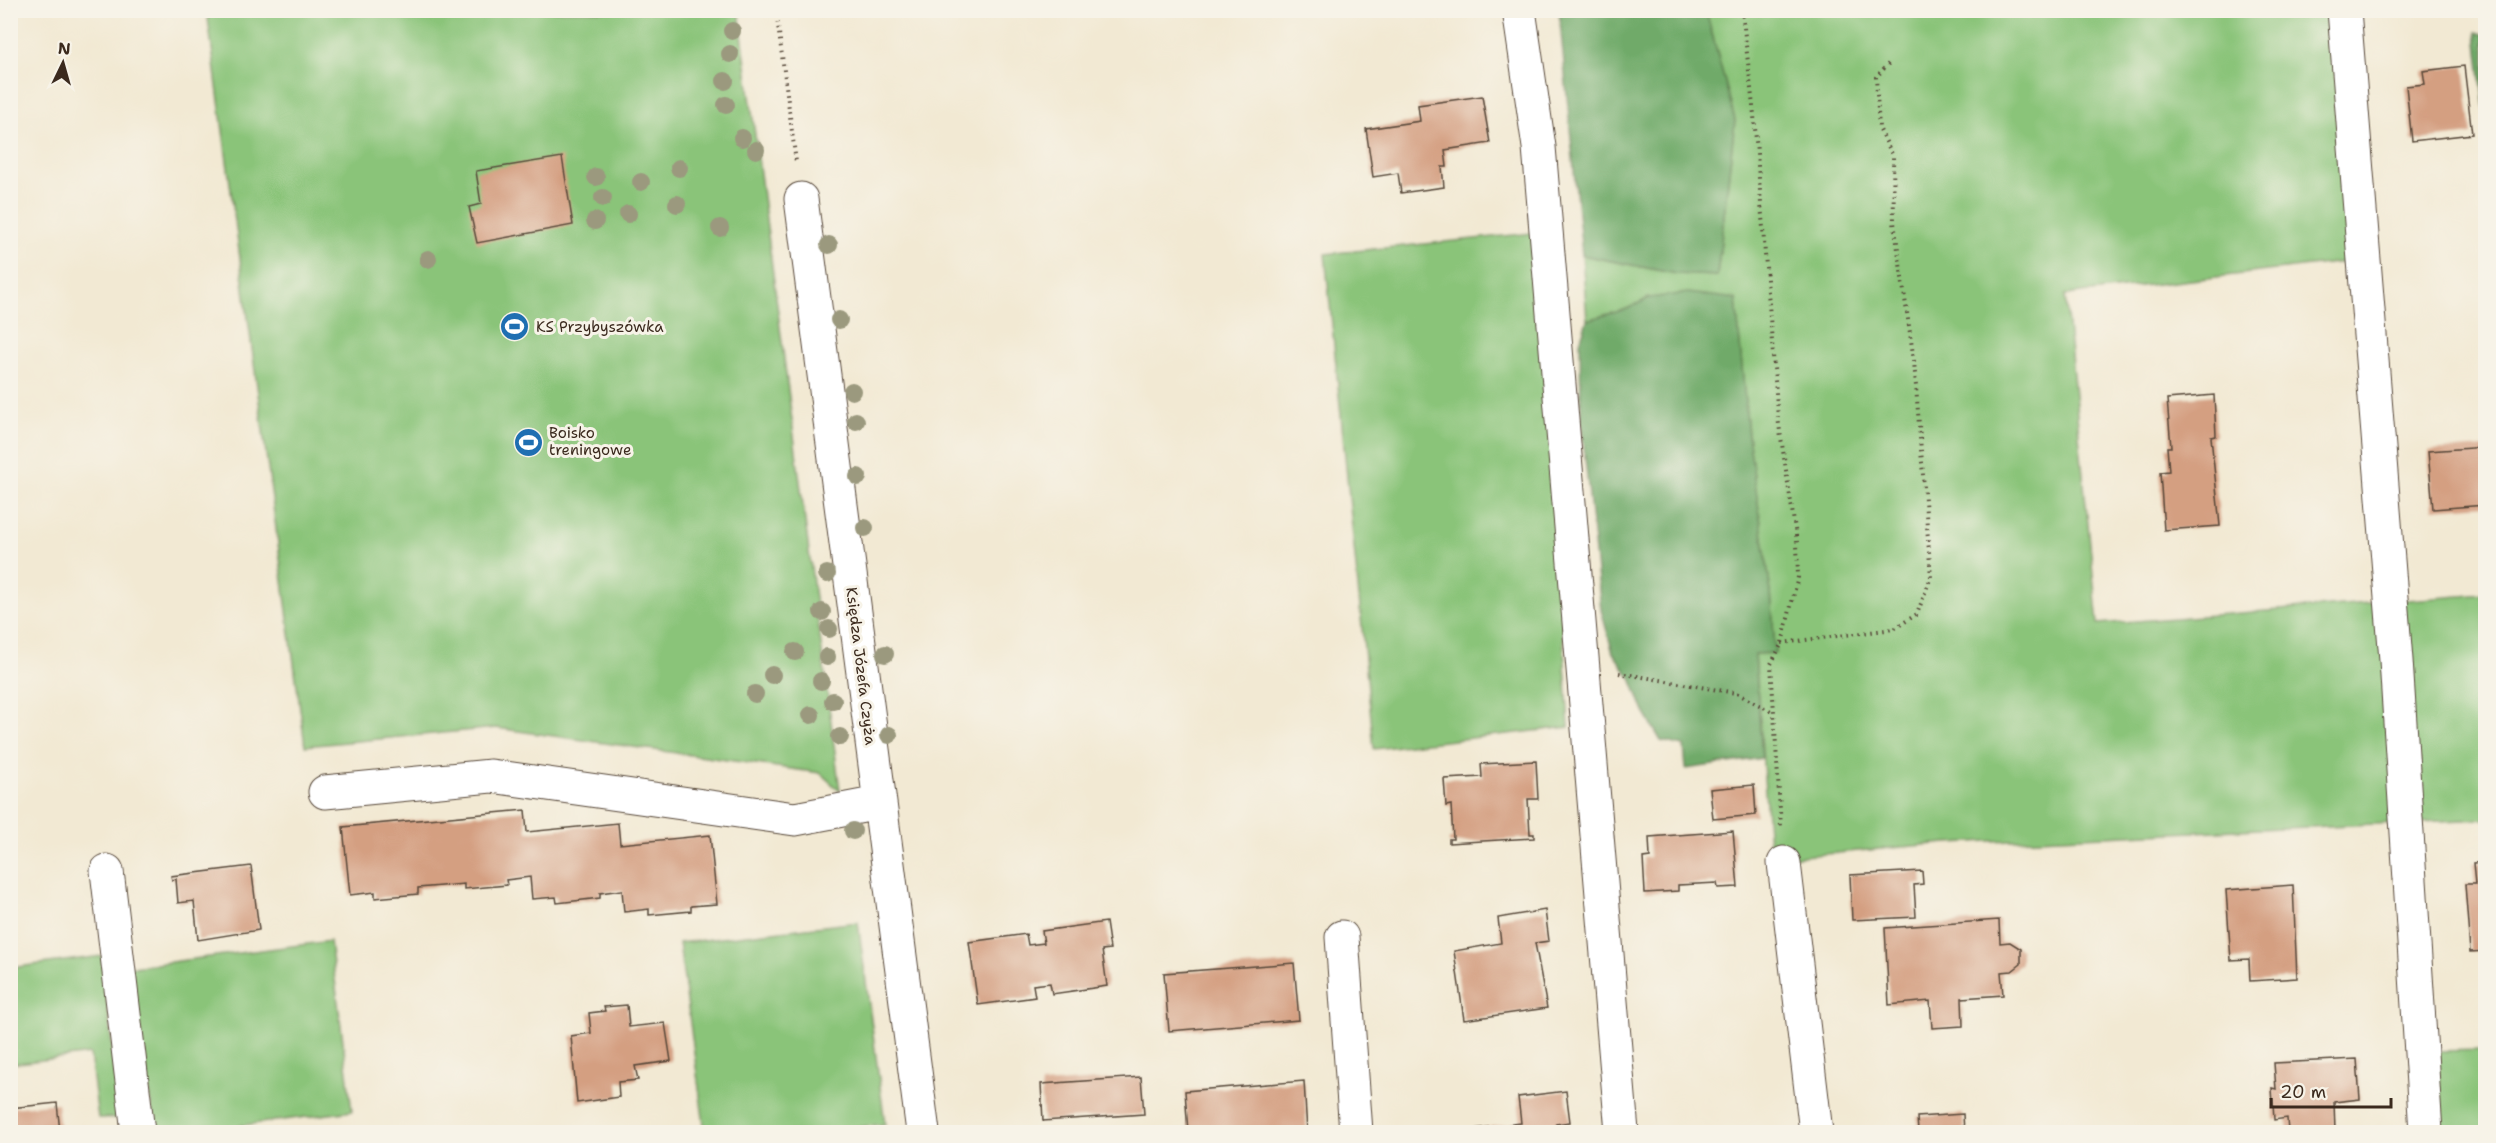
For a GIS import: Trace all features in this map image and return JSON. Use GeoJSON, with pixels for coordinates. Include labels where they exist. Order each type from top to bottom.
{"type":"FeatureCollection","features":[{"type":"Feature","properties":{"kind":"street"},"geometry":{"type":"LineString","coordinates":[[1519,10],[1539,147],[1622,1132]]}},
{"type":"Feature","properties":{"kind":"street"},"geometry":{"type":"LineString","coordinates":[[2344,10],[2397,671],[2426,1132]]}},
{"type":"Feature","properties":{"kind":"street","name":"Księdza Józefa Czyża"},"geometry":{"type":"LineString","coordinates":[[801,199],[923,1132]]}},
{"type":"Feature","properties":{"kind":"street"},"geometry":{"type":"LineString","coordinates":[[326,792],[491,776],[795,819],[879,803]]}},
{"type":"Feature","properties":{"kind":"street"},"geometry":{"type":"LineString","coordinates":[[1784,863],[1816,1132]]}},
{"type":"Feature","properties":{"kind":"street"},"geometry":{"type":"LineString","coordinates":[[106,871],[138,1132]]}},
{"type":"Feature","properties":{"kind":"street"},"geometry":{"type":"LineString","coordinates":[[1342,937],[1356,1132]]}},
{"type":"Feature","properties":{"kind":"path"},"geometry":{"type":"LineString","coordinates":[[776,10],[801,199]]}},
{"type":"Feature","properties":{"kind":"path"},"geometry":{"type":"LineString","coordinates":[[1742,10],[1754,115],[1778,418],[1797,543],[1798,577],[1782,643],[1771,664],[1784,863]]}},
{"type":"Feature","properties":{"kind":"path"},"geometry":{"type":"LineString","coordinates":[[1782,643],[1894,629],[1917,614],[1932,577],[1914,361],[1894,222],[1893,156],[1879,128],[1876,77],[1891,61]]}},
{"type":"Feature","properties":{"kind":"path"},"geometry":{"type":"LineString","coordinates":[[1582,669],[1616,672],[1736,693],[1774,712]]}},
{"type":"Feature","properties":{"kind":"green space","name":"KS Przybyszówka"},"geometry":{"type":"Polygon","coordinates":[[[207,11],[739,11],[840,791],[820,773],[496,728],[305,746],[207,11]]]}},
{"type":"Feature","properties":{"kind":"green space"},"geometry":{"type":"Polygon","coordinates":[[[1559,11],[1706,11],[1735,120],[1717,276],[1677,274],[1582,255],[1559,11]]]}},
{"type":"Feature","properties":{"kind":"green space"},"geometry":{"type":"Polygon","coordinates":[[[1706,11],[2330,11],[2360,260],[2065,295],[2098,624],[2485,594],[2485,819],[1947,843],[1770,859],[1755,654],[1775,653],[1771,592],[1748,435],[1736,300],[1649,298],[1627,309],[1587,320],[1582,255],[1677,274],[1717,276],[1735,120],[1706,11]]]}},
{"type":"Feature","properties":{"kind":"green space"},"geometry":{"type":"Polygon","coordinates":[[[2476,32],[2485,35],[2485,117],[2476,32]]]}},
{"type":"Feature","properties":{"kind":"green space"},"geometry":{"type":"Polygon","coordinates":[[[1533,233],[1549,416],[1569,727],[1374,749],[1325,254],[1533,233]]]}},
{"type":"Feature","properties":{"kind":"green space"},"geometry":{"type":"Polygon","coordinates":[[[1688,293],[1736,299],[1748,435],[1771,592],[1775,653],[1755,654],[1762,758],[1686,769],[1684,746],[1661,741],[1644,712],[1631,678],[1613,653],[1601,610],[1581,419],[1580,342],[1587,320],[1627,309],[1649,298],[1688,293]]]}},
{"type":"Feature","properties":{"kind":"green space"},"geometry":{"type":"Polygon","coordinates":[[[858,922],[885,1124],[818,1132],[705,1132],[679,943],[858,922]]]}},
{"type":"Feature","properties":{"kind":"green space"},"geometry":{"type":"Polygon","coordinates":[[[330,941],[352,1111],[190,1132],[156,1132],[126,968],[330,941]]]}},
{"type":"Feature","properties":{"kind":"green space"},"geometry":{"type":"Polygon","coordinates":[[[102,956],[120,1118],[98,1118],[90,1054],[11,1064],[10,968],[102,956]]]}},
{"type":"Feature","properties":{"kind":"green space"},"geometry":{"type":"Polygon","coordinates":[[[2485,1050],[2485,1132],[2440,1132],[2436,1051],[2485,1050]]]}},
{"type":"Feature","properties":{"kind":"building"},"geometry":{"type":"Polygon","coordinates":[[[2464,66],[2472,134],[2412,141],[2406,86],[2425,84],[2423,71],[2464,66]]]}},
{"type":"Feature","properties":{"kind":"building"},"geometry":{"type":"Polygon","coordinates":[[[1482,96],[1490,143],[1445,150],[1447,167],[1442,167],[1444,187],[1401,193],[1398,173],[1373,177],[1366,129],[1420,121],[1418,105],[1482,96]]]}},
{"type":"Feature","properties":{"kind":"building"},"geometry":{"type":"Polygon","coordinates":[[[562,157],[573,225],[477,243],[469,207],[481,204],[476,171],[562,157]]]}},
{"type":"Feature","properties":{"kind":"building"},"geometry":{"type":"Polygon","coordinates":[[[2214,395],[2216,436],[2211,437],[2220,526],[2164,530],[2160,472],[2169,471],[2167,447],[2171,447],[2167,399],[2214,395]]]}},
{"type":"Feature","properties":{"kind":"building"},"geometry":{"type":"Polygon","coordinates":[[[2486,447],[2486,505],[2433,509],[2428,451],[2486,447]]]}},
{"type":"Feature","properties":{"kind":"building"},"geometry":{"type":"Polygon","coordinates":[[[1536,761],[1538,799],[1528,799],[1530,834],[1534,834],[1534,838],[1449,843],[1449,839],[1453,839],[1451,805],[1446,806],[1444,779],[1482,777],[1481,764],[1536,761]]]}},
{"type":"Feature","properties":{"kind":"building"},"geometry":{"type":"Polygon","coordinates":[[[1754,785],[1756,815],[1713,819],[1710,789],[1754,785]]]}},
{"type":"Feature","properties":{"kind":"building"},"geometry":{"type":"Polygon","coordinates":[[[525,810],[527,832],[618,823],[620,844],[710,835],[717,904],[691,906],[691,911],[649,915],[649,909],[624,912],[622,890],[600,893],[600,898],[557,903],[556,897],[532,899],[530,877],[506,880],[507,885],[464,889],[464,884],[418,888],[418,894],[375,898],[375,892],[350,895],[343,827],[525,810]]]}},
{"type":"Feature","properties":{"kind":"building"},"geometry":{"type":"Polygon","coordinates":[[[1733,831],[1738,887],[1718,888],[1717,883],[1678,885],[1678,891],[1645,893],[1643,858],[1650,857],[1649,837],[1733,831]]]}},
{"type":"Feature","properties":{"kind":"building"},"geometry":{"type":"Polygon","coordinates":[[[2486,862],[2486,951],[2470,952],[2465,884],[2475,884],[2473,863],[2486,862]]]}},
{"type":"Feature","properties":{"kind":"building"},"geometry":{"type":"Polygon","coordinates":[[[251,866],[259,930],[198,940],[194,901],[178,903],[176,879],[172,880],[171,876],[251,866]]]}},
{"type":"Feature","properties":{"kind":"building"},"geometry":{"type":"Polygon","coordinates":[[[1922,871],[1923,884],[1914,885],[1916,917],[1852,920],[1850,875],[1922,871]]]}},
{"type":"Feature","properties":{"kind":"building"},"geometry":{"type":"Polygon","coordinates":[[[2293,885],[2297,978],[2250,981],[2249,959],[2231,960],[2226,890],[2293,885]]]}},
{"type":"Feature","properties":{"kind":"building"},"geometry":{"type":"Polygon","coordinates":[[[1545,910],[1549,941],[1535,943],[1547,1008],[1464,1020],[1454,951],[1501,943],[1498,918],[1545,910]]]}},
{"type":"Feature","properties":{"kind":"building"},"geometry":{"type":"Polygon","coordinates":[[[1999,920],[2000,943],[2010,942],[2021,949],[2021,964],[2012,971],[2001,972],[2003,995],[1962,998],[1963,1026],[1932,1028],[1930,1001],[1889,1005],[1885,928],[1999,920]]]}},
{"type":"Feature","properties":{"kind":"building"},"geometry":{"type":"Polygon","coordinates":[[[1106,922],[1110,949],[1102,950],[1107,986],[1052,994],[1050,983],[1033,985],[1035,997],[978,1005],[969,942],[1026,934],[1028,945],[1044,943],[1042,931],[1106,922]]]}},
{"type":"Feature","properties":{"kind":"building"},"geometry":{"type":"Polygon","coordinates":[[[1294,963],[1299,1020],[1169,1031],[1164,973],[1294,963]]]}},
{"type":"Feature","properties":{"kind":"building"},"geometry":{"type":"Polygon","coordinates":[[[627,1005],[629,1027],[665,1023],[671,1061],[635,1066],[638,1080],[618,1082],[619,1097],[577,1103],[571,1036],[591,1033],[589,1013],[605,1011],[604,1007],[627,1005]]]}},
{"type":"Feature","properties":{"kind":"building"},"geometry":{"type":"Polygon","coordinates":[[[2357,1059],[2360,1099],[2334,1102],[2335,1132],[2288,1132],[2287,1118],[2274,1120],[2272,1088],[2276,1089],[2274,1063],[2357,1059]]]}},
{"type":"Feature","properties":{"kind":"building"},"geometry":{"type":"Polygon","coordinates":[[[1141,1077],[1144,1114],[1043,1121],[1041,1084],[1141,1077]]]}},
{"type":"Feature","properties":{"kind":"building"},"geometry":{"type":"Polygon","coordinates":[[[1304,1081],[1307,1132],[1188,1132],[1185,1091],[1304,1081]]]}},
{"type":"Feature","properties":{"kind":"building"},"geometry":{"type":"Polygon","coordinates":[[[1566,1091],[1570,1122],[1556,1124],[1557,1132],[1475,1132],[1474,1129],[1521,1123],[1518,1097],[1566,1091]]]}},
{"type":"Feature","properties":{"kind":"building"},"geometry":{"type":"Polygon","coordinates":[[[57,1103],[60,1132],[10,1132],[10,1108],[57,1103]]]}},
{"type":"Feature","properties":{"kind":"building"},"geometry":{"type":"Polygon","coordinates":[[[1963,1114],[1964,1132],[1918,1132],[1917,1117],[1963,1114]]]}},
{"type":"Feature","properties":{"kind":"place","name":"KS Przybyszówka"},"geometry":{"type":"Point","coordinates":[515,327]}},
{"type":"Feature","properties":{"kind":"place","name":"Boisko treningowe"},"geometry":{"type":"Point","coordinates":[528,442]}}]}
